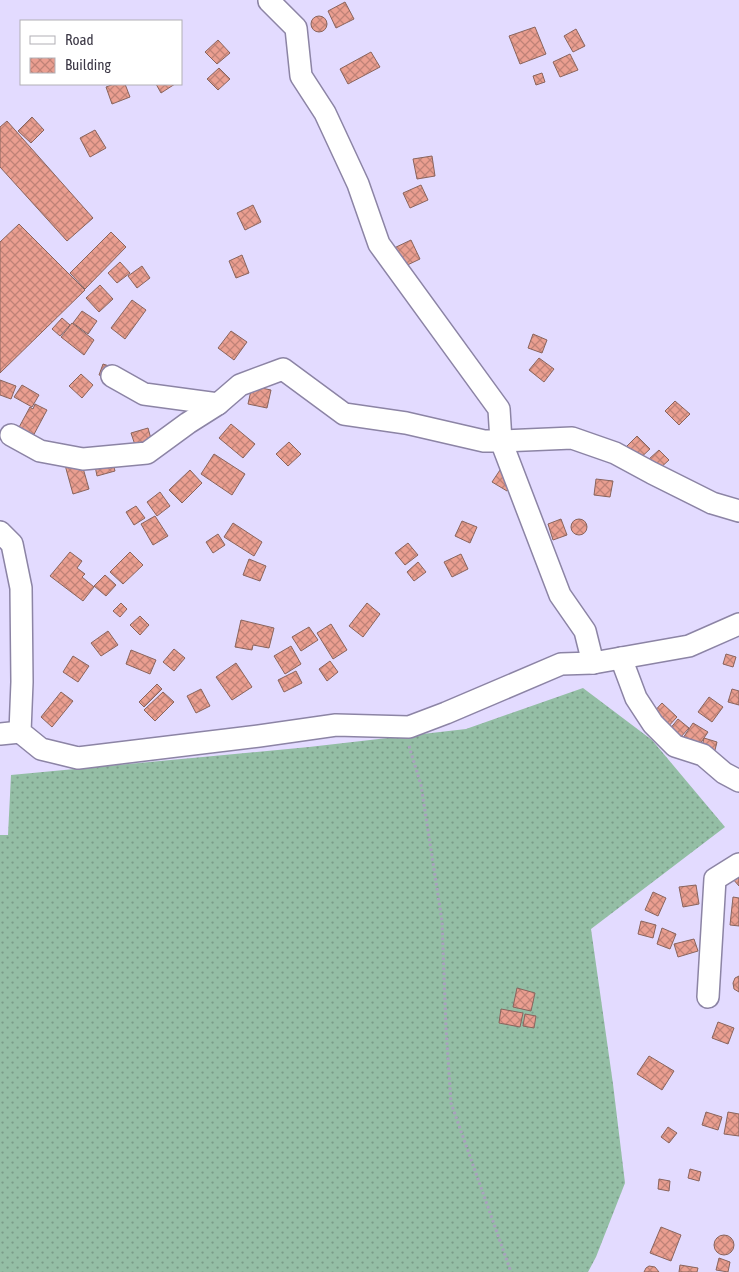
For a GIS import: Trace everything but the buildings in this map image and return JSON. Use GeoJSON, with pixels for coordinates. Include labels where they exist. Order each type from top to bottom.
{"type":"FeatureCollection","features":[{"type":"Feature","properties":{"kind":"street"},"geometry":{"type":"LineString","coordinates":[[269,1],[296,28],[301,76],[325,113],[354,175],[379,244],[499,409],[501,441],[560,596],[586,630],[593,663]]}},
{"type":"Feature","properties":{"kind":"street"},"geometry":{"type":"LineString","coordinates":[[11,435],[40,451],[83,459],[147,453],[218,404],[240,385],[284,369],[344,414],[406,423],[484,441],[572,438],[615,453],[712,503],[739,511]]}},
{"type":"Feature","properties":{"kind":"street"},"geometry":{"type":"LineString","coordinates":[[112,376],[144,394],[218,404]]}},
{"type":"Feature","properties":{"kind":"street"},"geometry":{"type":"LineString","coordinates":[[0,532],[12,544],[21,588],[22,682],[10,733],[41,749],[78,758],[249,738],[336,725],[408,731],[561,664],[593,663],[689,646],[739,624]]}},
{"type":"Feature","properties":{"kind":"street"},"geometry":{"type":"LineString","coordinates":[[621,658],[636,698],[653,724],[675,746],[703,755],[724,773],[739,781]]}},
{"type":"Feature","properties":{"kind":"street"},"geometry":{"type":"LineString","coordinates":[[708,997],[715,879],[739,864]]}},
{"type":"Feature","properties":{"kind":"path"},"geometry":{"type":"LineString","coordinates":[[408,731],[421,785],[442,921],[451,1103],[511,1272]]}},
{"type":"Feature","properties":{"kind":"green space"},"geometry":{"type":"Polygon","coordinates":[[[583,688],[652,740],[725,827],[591,929],[625,1183],[596,1257],[588,1272],[0,1272],[0,835],[8,835],[11,775],[309,747],[466,729],[583,688]]]}}]}
